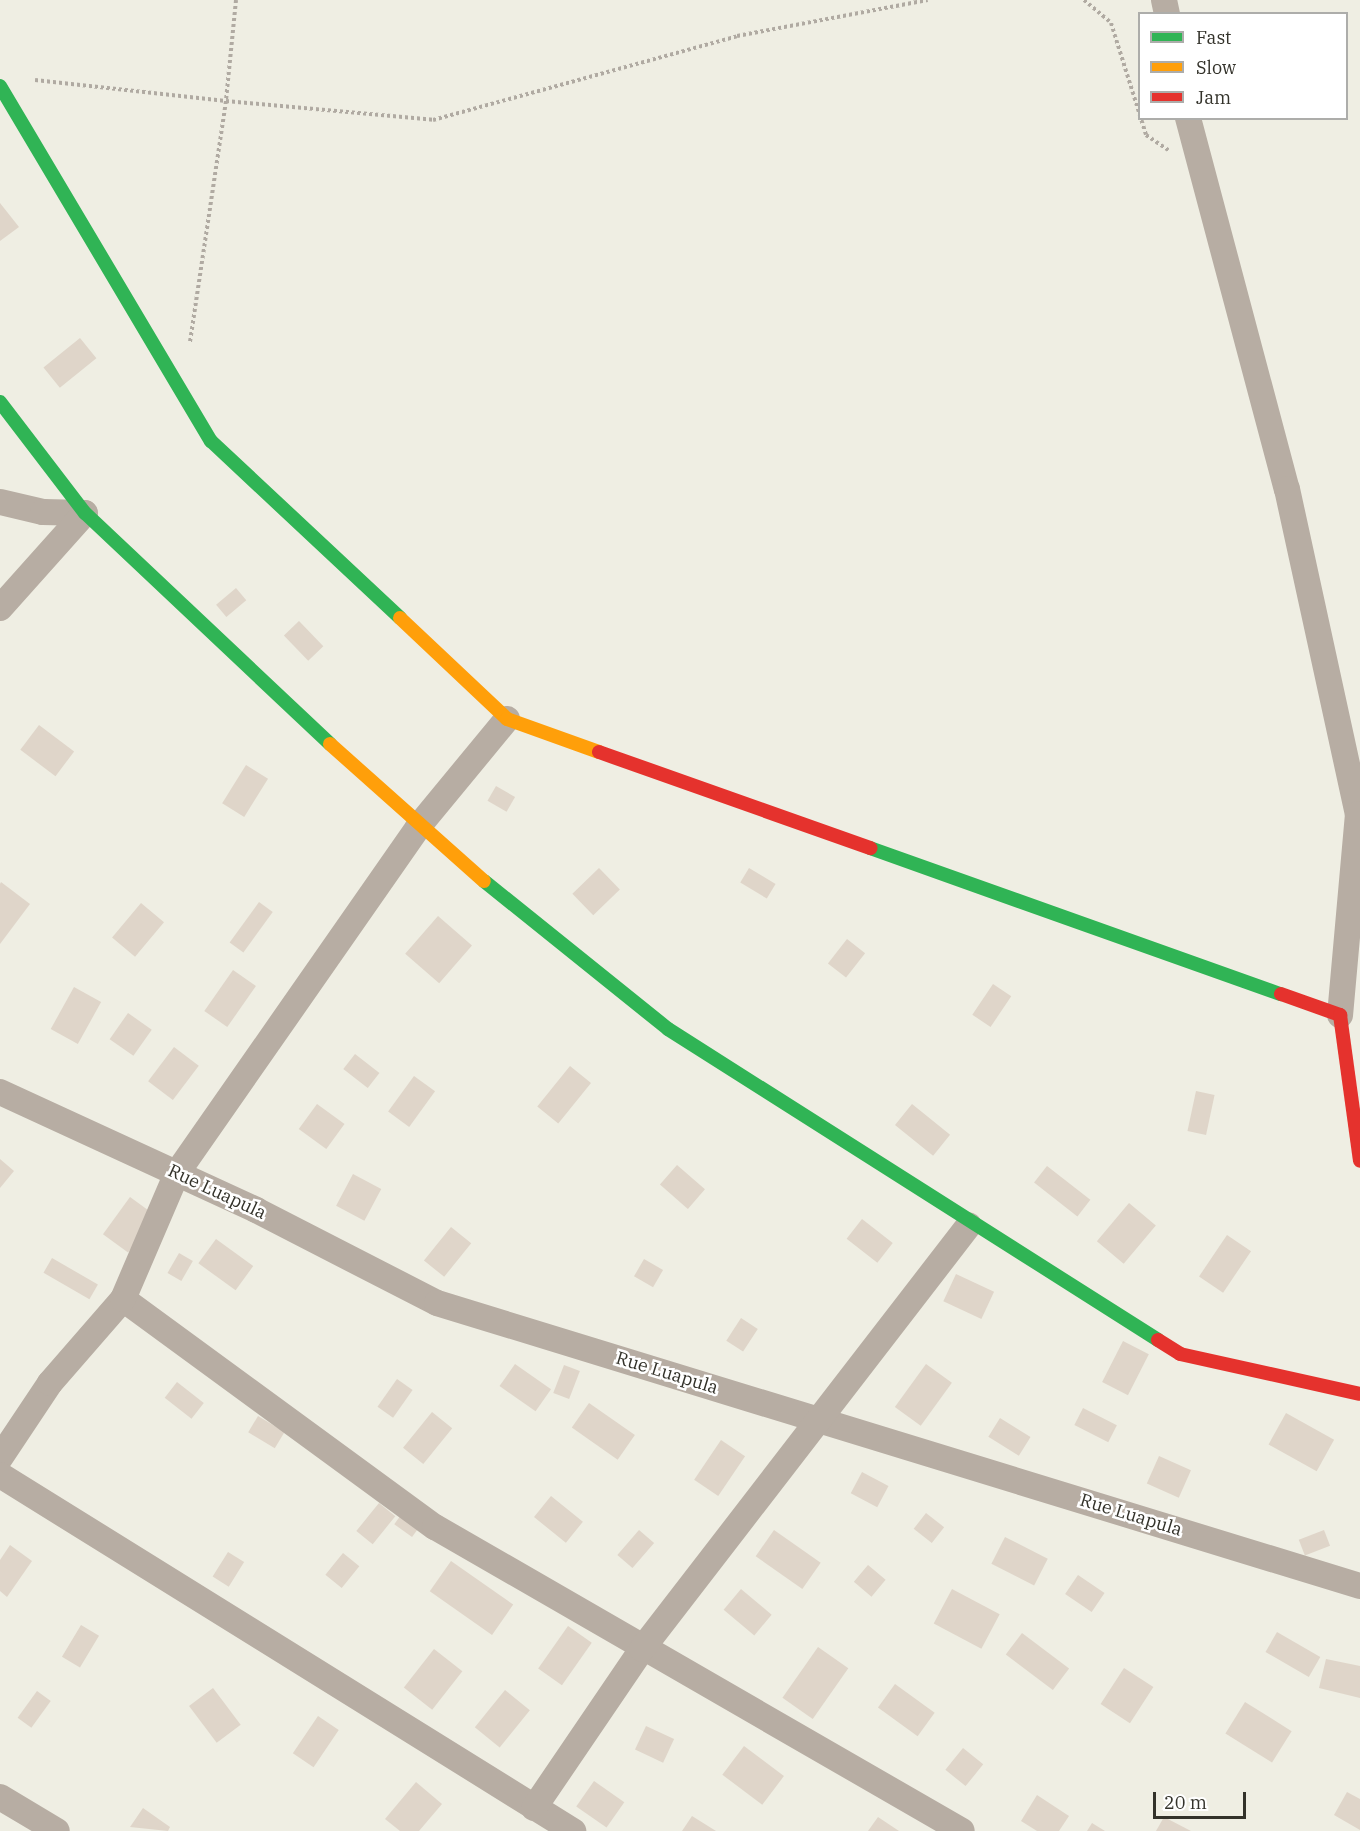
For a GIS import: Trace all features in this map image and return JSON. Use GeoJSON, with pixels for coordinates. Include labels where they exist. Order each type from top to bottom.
{"type":"FeatureCollection","features":[{"type":"Feature","properties":{"kind":"street"},"geometry":{"type":"LineString","coordinates":[[0,86],[211,441],[507,718],[1340,1015]]}},
{"type":"Feature","properties":{"kind":"street"},"geometry":{"type":"LineString","coordinates":[[1188,120],[1198,169],[1287,489],[1358,814],[1340,1015],[1360,1161]]}},
{"type":"Feature","properties":{"kind":"street"},"geometry":{"type":"LineString","coordinates":[[0,402],[85,513],[418,827],[668,1029],[969,1225],[1180,1354],[1360,1394]]}},
{"type":"Feature","properties":{"kind":"street"},"geometry":{"type":"LineString","coordinates":[[0,502],[43,512],[85,513]]}},
{"type":"Feature","properties":{"kind":"street"},"geometry":{"type":"LineString","coordinates":[[0,608],[85,513]]}},
{"type":"Feature","properties":{"kind":"street"},"geometry":{"type":"LineString","coordinates":[[0,1458],[50,1383],[123,1299],[177,1173],[418,827],[507,718]]}},
{"type":"Feature","properties":{"kind":"street","name":"Rue Luapula"},"geometry":{"type":"LineString","coordinates":[[0,1092],[177,1173],[437,1303],[1360,1586]]}},
{"type":"Feature","properties":{"kind":"street"},"geometry":{"type":"LineString","coordinates":[[534,1808],[642,1649],[969,1225]]}},
{"type":"Feature","properties":{"kind":"street"},"geometry":{"type":"LineString","coordinates":[[123,1299],[435,1527],[642,1649],[962,1831]]}},
{"type":"Feature","properties":{"kind":"street"},"geometry":{"type":"LineString","coordinates":[[0,1475],[573,1831]]}},
{"type":"Feature","properties":{"kind":"street"},"geometry":{"type":"LineString","coordinates":[[0,1797],[57,1831]]}},
{"type":"Feature","properties":{"kind":"path"},"geometry":{"type":"LineString","coordinates":[[177,383],[198,318],[226,101],[236,0]]}},
{"type":"Feature","properties":{"kind":"path"},"geometry":{"type":"LineString","coordinates":[[24,78],[226,101],[434,120],[736,36],[928,0]]}},
{"type":"Feature","properties":{"kind":"path"},"geometry":{"type":"LineString","coordinates":[[1084,0],[1111,23],[1138,109]]}},
{"type":"Feature","properties":{"kind":"path"},"geometry":{"type":"LineString","coordinates":[[1141,120],[1146,135],[1198,169]]}},
{"type":"Feature","properties":{"kind":"building"},"geometry":{"type":"Polygon","coordinates":[[[0,203],[19,227],[0,241],[0,203]]]}},
{"type":"Feature","properties":{"kind":"building"},"geometry":{"type":"Polygon","coordinates":[[[80,338],[96,358],[60,388],[43,368],[80,338]]]}},
{"type":"Feature","properties":{"kind":"building"},"geometry":{"type":"Polygon","coordinates":[[[236,588],[246,600],[226,617],[216,605],[236,588]]]}},
{"type":"Feature","properties":{"kind":"building"},"geometry":{"type":"Polygon","coordinates":[[[299,621],[323,646],[308,661],[284,636],[299,621]]]}},
{"type":"Feature","properties":{"kind":"building"},"geometry":{"type":"Polygon","coordinates":[[[39,725],[74,751],[55,776],[20,750],[39,725]]]}},
{"type":"Feature","properties":{"kind":"building"},"geometry":{"type":"Polygon","coordinates":[[[246,765],[268,779],[244,817],[222,803],[246,765]]]}},
{"type":"Feature","properties":{"kind":"building"},"geometry":{"type":"Polygon","coordinates":[[[496,786],[515,797],[507,812],[488,801],[496,786]]]}},
{"type":"Feature","properties":{"kind":"building"},"geometry":{"type":"Polygon","coordinates":[[[599,868],[620,890],[593,915],[572,894],[599,868]]]}},
{"type":"Feature","properties":{"kind":"building"},"geometry":{"type":"Polygon","coordinates":[[[749,868],[776,884],[767,899],[740,883],[749,868]]]}},
{"type":"Feature","properties":{"kind":"building"},"geometry":{"type":"Polygon","coordinates":[[[1,882],[30,904],[0,944],[0,884],[1,882]]]}},
{"type":"Feature","properties":{"kind":"building"},"geometry":{"type":"Polygon","coordinates":[[[259,902],[273,912],[243,952],[230,942],[259,902]]]}},
{"type":"Feature","properties":{"kind":"building"},"geometry":{"type":"Polygon","coordinates":[[[141,903],[164,922],[135,957],[112,937],[141,903]]]}},
{"type":"Feature","properties":{"kind":"building"},"geometry":{"type":"Polygon","coordinates":[[[438,916],[472,946],[439,983],[405,954],[438,916]]]}},
{"type":"Feature","properties":{"kind":"building"},"geometry":{"type":"Polygon","coordinates":[[[847,939],[865,953],[846,978],[828,963],[847,939]]]}},
{"type":"Feature","properties":{"kind":"building"},"geometry":{"type":"Polygon","coordinates":[[[233,970],[256,986],[227,1027],[204,1011],[233,970]]]}},
{"type":"Feature","properties":{"kind":"building"},"geometry":{"type":"Polygon","coordinates":[[[993,984],[1011,996],[991,1027],[972,1015],[993,984]]]}},
{"type":"Feature","properties":{"kind":"building"},"geometry":{"type":"Polygon","coordinates":[[[74,987],[101,1002],[78,1044],[51,1029],[74,987]]]}},
{"type":"Feature","properties":{"kind":"building"},"geometry":{"type":"Polygon","coordinates":[[[128,1013],[152,1030],[133,1056],[110,1039],[128,1013]]]}},
{"type":"Feature","properties":{"kind":"building"},"geometry":{"type":"Polygon","coordinates":[[[174,1047],[199,1066],[173,1100],[148,1081],[174,1047]]]}},
{"type":"Feature","properties":{"kind":"building"},"geometry":{"type":"Polygon","coordinates":[[[355,1054],[379,1073],[368,1088],[343,1069],[355,1054]]]}},
{"type":"Feature","properties":{"kind":"building"},"geometry":{"type":"Polygon","coordinates":[[[570,1066],[591,1083],[558,1123],[537,1106],[570,1066]]]}},
{"type":"Feature","properties":{"kind":"building"},"geometry":{"type":"Polygon","coordinates":[[[414,1076],[435,1091],[409,1127],[388,1112],[414,1076]]]}},
{"type":"Feature","properties":{"kind":"building"},"geometry":{"type":"Polygon","coordinates":[[[1196,1091],[1215,1095],[1206,1135],[1187,1131],[1196,1091]]]}},
{"type":"Feature","properties":{"kind":"building"},"geometry":{"type":"Polygon","coordinates":[[[317,1104],[345,1124],[326,1149],[299,1129],[317,1104]]]}},
{"type":"Feature","properties":{"kind":"building"},"geometry":{"type":"Polygon","coordinates":[[[912,1104],[950,1135],[933,1156],[895,1125],[912,1104]]]}},
{"type":"Feature","properties":{"kind":"building"},"geometry":{"type":"Polygon","coordinates":[[[0,1159],[14,1171],[0,1188],[0,1159]]]}},
{"type":"Feature","properties":{"kind":"building"},"geometry":{"type":"Polygon","coordinates":[[[677,1165],[705,1189],[688,1209],[660,1185],[677,1165]]]}},
{"type":"Feature","properties":{"kind":"building"},"geometry":{"type":"Polygon","coordinates":[[[1047,1166],[1090,1200],[1077,1216],[1034,1183],[1047,1166]]]}},
{"type":"Feature","properties":{"kind":"building"},"geometry":{"type":"Polygon","coordinates":[[[353,1174],[381,1189],[364,1221],[336,1206],[353,1174]]]}},
{"type":"Feature","properties":{"kind":"building"},"geometry":{"type":"Polygon","coordinates":[[[130,1197],[155,1215],[128,1252],[103,1234],[130,1197]]]}},
{"type":"Feature","properties":{"kind":"building"},"geometry":{"type":"Polygon","coordinates":[[[1129,1203],[1156,1225],[1124,1264],[1097,1241],[1129,1203]]]}},
{"type":"Feature","properties":{"kind":"building"},"geometry":{"type":"Polygon","coordinates":[[[862,1219],[893,1243],[877,1263],[847,1239],[862,1219]]]}},
{"type":"Feature","properties":{"kind":"building"},"geometry":{"type":"Polygon","coordinates":[[[451,1227],[471,1243],[444,1277],[424,1260],[451,1227]]]}},
{"type":"Feature","properties":{"kind":"building"},"geometry":{"type":"Polygon","coordinates":[[[1227,1235],[1251,1251],[1223,1293],[1199,1276],[1227,1235]]]}},
{"type":"Feature","properties":{"kind":"building"},"geometry":{"type":"Polygon","coordinates":[[[216,1239],[253,1266],[236,1290],[198,1263],[216,1239]]]}},
{"type":"Feature","properties":{"kind":"building"},"geometry":{"type":"Polygon","coordinates":[[[179,1253],[193,1261],[181,1281],[168,1273],[179,1253]]]}},
{"type":"Feature","properties":{"kind":"building"},"geometry":{"type":"Polygon","coordinates":[[[52,1258],[98,1284],[89,1299],[44,1273],[52,1258]]]}},
{"type":"Feature","properties":{"kind":"building"},"geometry":{"type":"Polygon","coordinates":[[[644,1259],[663,1270],[653,1287],[634,1276],[644,1259]]]}},
{"type":"Feature","properties":{"kind":"building"},"geometry":{"type":"Polygon","coordinates":[[[956,1274],[994,1292],[981,1319],[943,1301],[956,1274]]]}},
{"type":"Feature","properties":{"kind":"building"},"geometry":{"type":"Polygon","coordinates":[[[741,1318],[758,1329],[743,1352],[726,1341],[741,1318]]]}},
{"type":"Feature","properties":{"kind":"building"},"geometry":{"type":"Polygon","coordinates":[[[1123,1341],[1149,1354],[1128,1395],[1102,1382],[1123,1341]]]}},
{"type":"Feature","properties":{"kind":"building"},"geometry":{"type":"Polygon","coordinates":[[[515,1364],[551,1389],[536,1411],[500,1386],[515,1364]]]}},
{"type":"Feature","properties":{"kind":"building"},"geometry":{"type":"Polygon","coordinates":[[[926,1364],[952,1383],[921,1426],[895,1407],[926,1364]]]}},
{"type":"Feature","properties":{"kind":"building"},"geometry":{"type":"Polygon","coordinates":[[[564,1365],[580,1371],[569,1399],[553,1393],[564,1365]]]}},
{"type":"Feature","properties":{"kind":"building"},"geometry":{"type":"Polygon","coordinates":[[[397,1379],[413,1390],[393,1418],[377,1407],[397,1379]]]}},
{"type":"Feature","properties":{"kind":"building"},"geometry":{"type":"Polygon","coordinates":[[[177,1382],[204,1403],[191,1419],[165,1398],[177,1382]]]}},
{"type":"Feature","properties":{"kind":"building"},"geometry":{"type":"Polygon","coordinates":[[[589,1403],[635,1435],[618,1460],[572,1428],[589,1403]]]}},
{"type":"Feature","properties":{"kind":"building"},"geometry":{"type":"Polygon","coordinates":[[[1083,1408],[1117,1425],[1108,1442],[1074,1425],[1083,1408]]]}},
{"type":"Feature","properties":{"kind":"building"},"geometry":{"type":"Polygon","coordinates":[[[432,1412],[452,1428],[423,1464],[403,1448],[432,1412]]]}},
{"type":"Feature","properties":{"kind":"building"},"geometry":{"type":"Polygon","coordinates":[[[1286,1413],[1334,1440],[1317,1471],[1269,1444],[1286,1413]]]}},
{"type":"Feature","properties":{"kind":"building"},"geometry":{"type":"Polygon","coordinates":[[[258,1416],[285,1432],[275,1448],[248,1432],[258,1416]]]}},
{"type":"Feature","properties":{"kind":"building"},"geometry":{"type":"Polygon","coordinates":[[[1000,1418],[1031,1437],[1019,1456],[988,1437],[1000,1418]]]}},
{"type":"Feature","properties":{"kind":"building"},"geometry":{"type":"Polygon","coordinates":[[[721,1440],[745,1456],[718,1496],[694,1480],[721,1440]]]}},
{"type":"Feature","properties":{"kind":"building"},"geometry":{"type":"Polygon","coordinates":[[[1159,1456],[1191,1470],[1179,1498],[1147,1483],[1159,1456]]]}},
{"type":"Feature","properties":{"kind":"building"},"geometry":{"type":"Polygon","coordinates":[[[862,1472],[888,1486],[877,1507],[851,1493],[862,1472]]]}},
{"type":"Feature","properties":{"kind":"building"},"geometry":{"type":"Polygon","coordinates":[[[551,1496],[583,1522],[566,1543],[534,1517],[551,1496]]]}},
{"type":"Feature","properties":{"kind":"building"},"geometry":{"type":"Polygon","coordinates":[[[379,1503],[395,1516],[373,1544],[356,1531],[379,1503]]]}},
{"type":"Feature","properties":{"kind":"building"},"geometry":{"type":"Polygon","coordinates":[[[406,1508],[424,1521],[412,1537],[394,1524],[406,1508]]]}},
{"type":"Feature","properties":{"kind":"building"},"geometry":{"type":"Polygon","coordinates":[[[926,1513],[944,1527],[932,1543],[914,1529],[926,1513]]]}},
{"type":"Feature","properties":{"kind":"building"},"geometry":{"type":"Polygon","coordinates":[[[639,1530],[654,1543],[632,1568],[617,1555],[639,1530]]]}},
{"type":"Feature","properties":{"kind":"building"},"geometry":{"type":"Polygon","coordinates":[[[774,1530],[821,1563],[802,1589],[756,1556],[774,1530]]]}},
{"type":"Feature","properties":{"kind":"building"},"geometry":{"type":"Polygon","coordinates":[[[1324,1530],[1330,1546],[1305,1556],[1299,1540],[1324,1530]]]}},
{"type":"Feature","properties":{"kind":"building"},"geometry":{"type":"Polygon","coordinates":[[[1005,1537],[1048,1559],[1034,1586],[991,1564],[1005,1537]]]}},
{"type":"Feature","properties":{"kind":"building"},"geometry":{"type":"Polygon","coordinates":[[[10,1545],[32,1561],[7,1597],[0,1591],[0,1560],[10,1545]]]}},
{"type":"Feature","properties":{"kind":"building"},"geometry":{"type":"Polygon","coordinates":[[[228,1552],[244,1562],[229,1587],[213,1577],[228,1552]]]}},
{"type":"Feature","properties":{"kind":"building"},"geometry":{"type":"Polygon","coordinates":[[[343,1553],[359,1566],[342,1588],[325,1575],[343,1553]]]}},
{"type":"Feature","properties":{"kind":"building"},"geometry":{"type":"Polygon","coordinates":[[[451,1561],[513,1605],[492,1635],[430,1591],[451,1561]]]}},
{"type":"Feature","properties":{"kind":"building"},"geometry":{"type":"Polygon","coordinates":[[[868,1565],[886,1580],[871,1597],[854,1582],[868,1565]]]}},
{"type":"Feature","properties":{"kind":"building"},"geometry":{"type":"Polygon","coordinates":[[[1078,1575],[1105,1593],[1092,1612],[1065,1594],[1078,1575]]]}},
{"type":"Feature","properties":{"kind":"building"},"geometry":{"type":"Polygon","coordinates":[[[741,1589],[772,1615],[754,1635],[724,1610],[741,1589]]]}},
{"type":"Feature","properties":{"kind":"building"},"geometry":{"type":"Polygon","coordinates":[[[952,1589],[1000,1614],[981,1649],[934,1623],[952,1589]]]}},
{"type":"Feature","properties":{"kind":"building"},"geometry":{"type":"Polygon","coordinates":[[[81,1625],[99,1636],[80,1668],[62,1657],[81,1625]]]}},
{"type":"Feature","properties":{"kind":"building"},"geometry":{"type":"Polygon","coordinates":[[[568,1626],[592,1643],[562,1685],[538,1669],[568,1626]]]}},
{"type":"Feature","properties":{"kind":"building"},"geometry":{"type":"Polygon","coordinates":[[[1277,1632],[1320,1657],[1309,1677],[1266,1652],[1277,1632]]]}},
{"type":"Feature","properties":{"kind":"building"},"geometry":{"type":"Polygon","coordinates":[[[1022,1633],[1069,1669],[1053,1690],[1006,1655],[1022,1633]]]}},
{"type":"Feature","properties":{"kind":"building"},"geometry":{"type":"Polygon","coordinates":[[[818,1647],[848,1668],[813,1719],[782,1698],[818,1647]]]}},
{"type":"Feature","properties":{"kind":"building"},"geometry":{"type":"Polygon","coordinates":[[[434,1649],[462,1671],[432,1710],[404,1688],[434,1649]]]}},
{"type":"Feature","properties":{"kind":"building"},"geometry":{"type":"Polygon","coordinates":[[[1326,1659],[1360,1666],[1360,1698],[1319,1688],[1326,1659]]]}},
{"type":"Feature","properties":{"kind":"building"},"geometry":{"type":"Polygon","coordinates":[[[1124,1668],[1153,1687],[1130,1723],[1101,1704],[1124,1668]]]}},
{"type":"Feature","properties":{"kind":"building"},"geometry":{"type":"Polygon","coordinates":[[[895,1684],[935,1713],[918,1736],[878,1707],[895,1684]]]}},
{"type":"Feature","properties":{"kind":"building"},"geometry":{"type":"Polygon","coordinates":[[[213,1688],[241,1725],[217,1743],[189,1706],[213,1688]]]}},
{"type":"Feature","properties":{"kind":"building"},"geometry":{"type":"Polygon","coordinates":[[[505,1690],[530,1710],[500,1747],[475,1727],[505,1690]]]}},
{"type":"Feature","properties":{"kind":"building"},"geometry":{"type":"Polygon","coordinates":[[[37,1691],[51,1701],[31,1728],[18,1718],[37,1691]]]}},
{"type":"Feature","properties":{"kind":"building"},"geometry":{"type":"Polygon","coordinates":[[[1245,1702],[1292,1731],[1272,1763],[1225,1733],[1245,1702]]]}},
{"type":"Feature","properties":{"kind":"building"},"geometry":{"type":"Polygon","coordinates":[[[318,1716],[339,1730],[314,1767],[293,1753],[318,1716]]]}},
{"type":"Feature","properties":{"kind":"building"},"geometry":{"type":"Polygon","coordinates":[[[646,1726],[674,1739],[663,1763],[635,1750],[646,1726]]]}},
{"type":"Feature","properties":{"kind":"building"},"geometry":{"type":"Polygon","coordinates":[[[744,1746],[784,1776],[762,1805],[722,1775],[744,1746]]]}},
{"type":"Feature","properties":{"kind":"building"},"geometry":{"type":"Polygon","coordinates":[[[963,1748],[983,1764],[966,1786],[945,1770],[963,1748]]]}},
{"type":"Feature","properties":{"kind":"building"},"geometry":{"type":"Polygon","coordinates":[[[594,1781],[624,1802],[607,1828],[576,1806],[594,1781]]]}},
{"type":"Feature","properties":{"kind":"building"},"geometry":{"type":"Polygon","coordinates":[[[416,1782],[442,1804],[419,1831],[400,1831],[385,1819],[416,1782]]]}},
{"type":"Feature","properties":{"kind":"building"},"geometry":{"type":"Polygon","coordinates":[[[1347,1792],[1360,1799],[1360,1830],[1334,1815],[1347,1792]]]}},
{"type":"Feature","properties":{"kind":"building"},"geometry":{"type":"Polygon","coordinates":[[[1037,1795],[1069,1816],[1059,1831],[1037,1831],[1021,1821],[1037,1795]]]}},
{"type":"Feature","properties":{"kind":"building"},"geometry":{"type":"Polygon","coordinates":[[[143,1808],[170,1827],[168,1831],[130,1827],[143,1808]]]}},
{"type":"Feature","properties":{"kind":"building"},"geometry":{"type":"Polygon","coordinates":[[[692,1816],[716,1831],[682,1831],[692,1816]]]}},
{"type":"Feature","properties":{"kind":"building"},"geometry":{"type":"Polygon","coordinates":[[[878,1817],[899,1831],[868,1831],[878,1817]]]}},
{"type":"Feature","properties":{"kind":"building"},"geometry":{"type":"Polygon","coordinates":[[[1164,1817],[1191,1831],[1156,1831],[1164,1817]]]}},
{"type":"Feature","properties":{"kind":"building"},"geometry":{"type":"Polygon","coordinates":[[[1092,1823],[1105,1831],[1087,1831],[1092,1823]]]}},
{"type":"Feature","properties":{"kind":"traffic: fast"},"geometry":{"type":"LineString","coordinates":[[0,86],[211,441],[400,618]]}},
{"type":"Feature","properties":{"kind":"traffic: fast"},"geometry":{"type":"LineString","coordinates":[[0,402],[85,513],[330,744]]}},
{"type":"Feature","properties":{"kind":"traffic: fast"},"geometry":{"type":"LineString","coordinates":[[870,848],[1281,994]]}},
{"type":"Feature","properties":{"kind":"traffic: fast"},"geometry":{"type":"LineString","coordinates":[[484,881],[668,1029],[1158,1340]]}},
{"type":"Feature","properties":{"kind":"traffic: slow"},"geometry":{"type":"LineString","coordinates":[[400,618],[507,719],[599,752]]}},
{"type":"Feature","properties":{"kind":"traffic: slow"},"geometry":{"type":"LineString","coordinates":[[330,744],[484,881]]}},
{"type":"Feature","properties":{"kind":"traffic: jam"},"geometry":{"type":"LineString","coordinates":[[599,752],[870,848]]}},
{"type":"Feature","properties":{"kind":"traffic: jam"},"geometry":{"type":"LineString","coordinates":[[1281,994],[1340,1015],[1360,1161]]}},
{"type":"Feature","properties":{"kind":"traffic: jam"},"geometry":{"type":"LineString","coordinates":[[1158,1340],[1180,1354],[1360,1394]]}}]}
